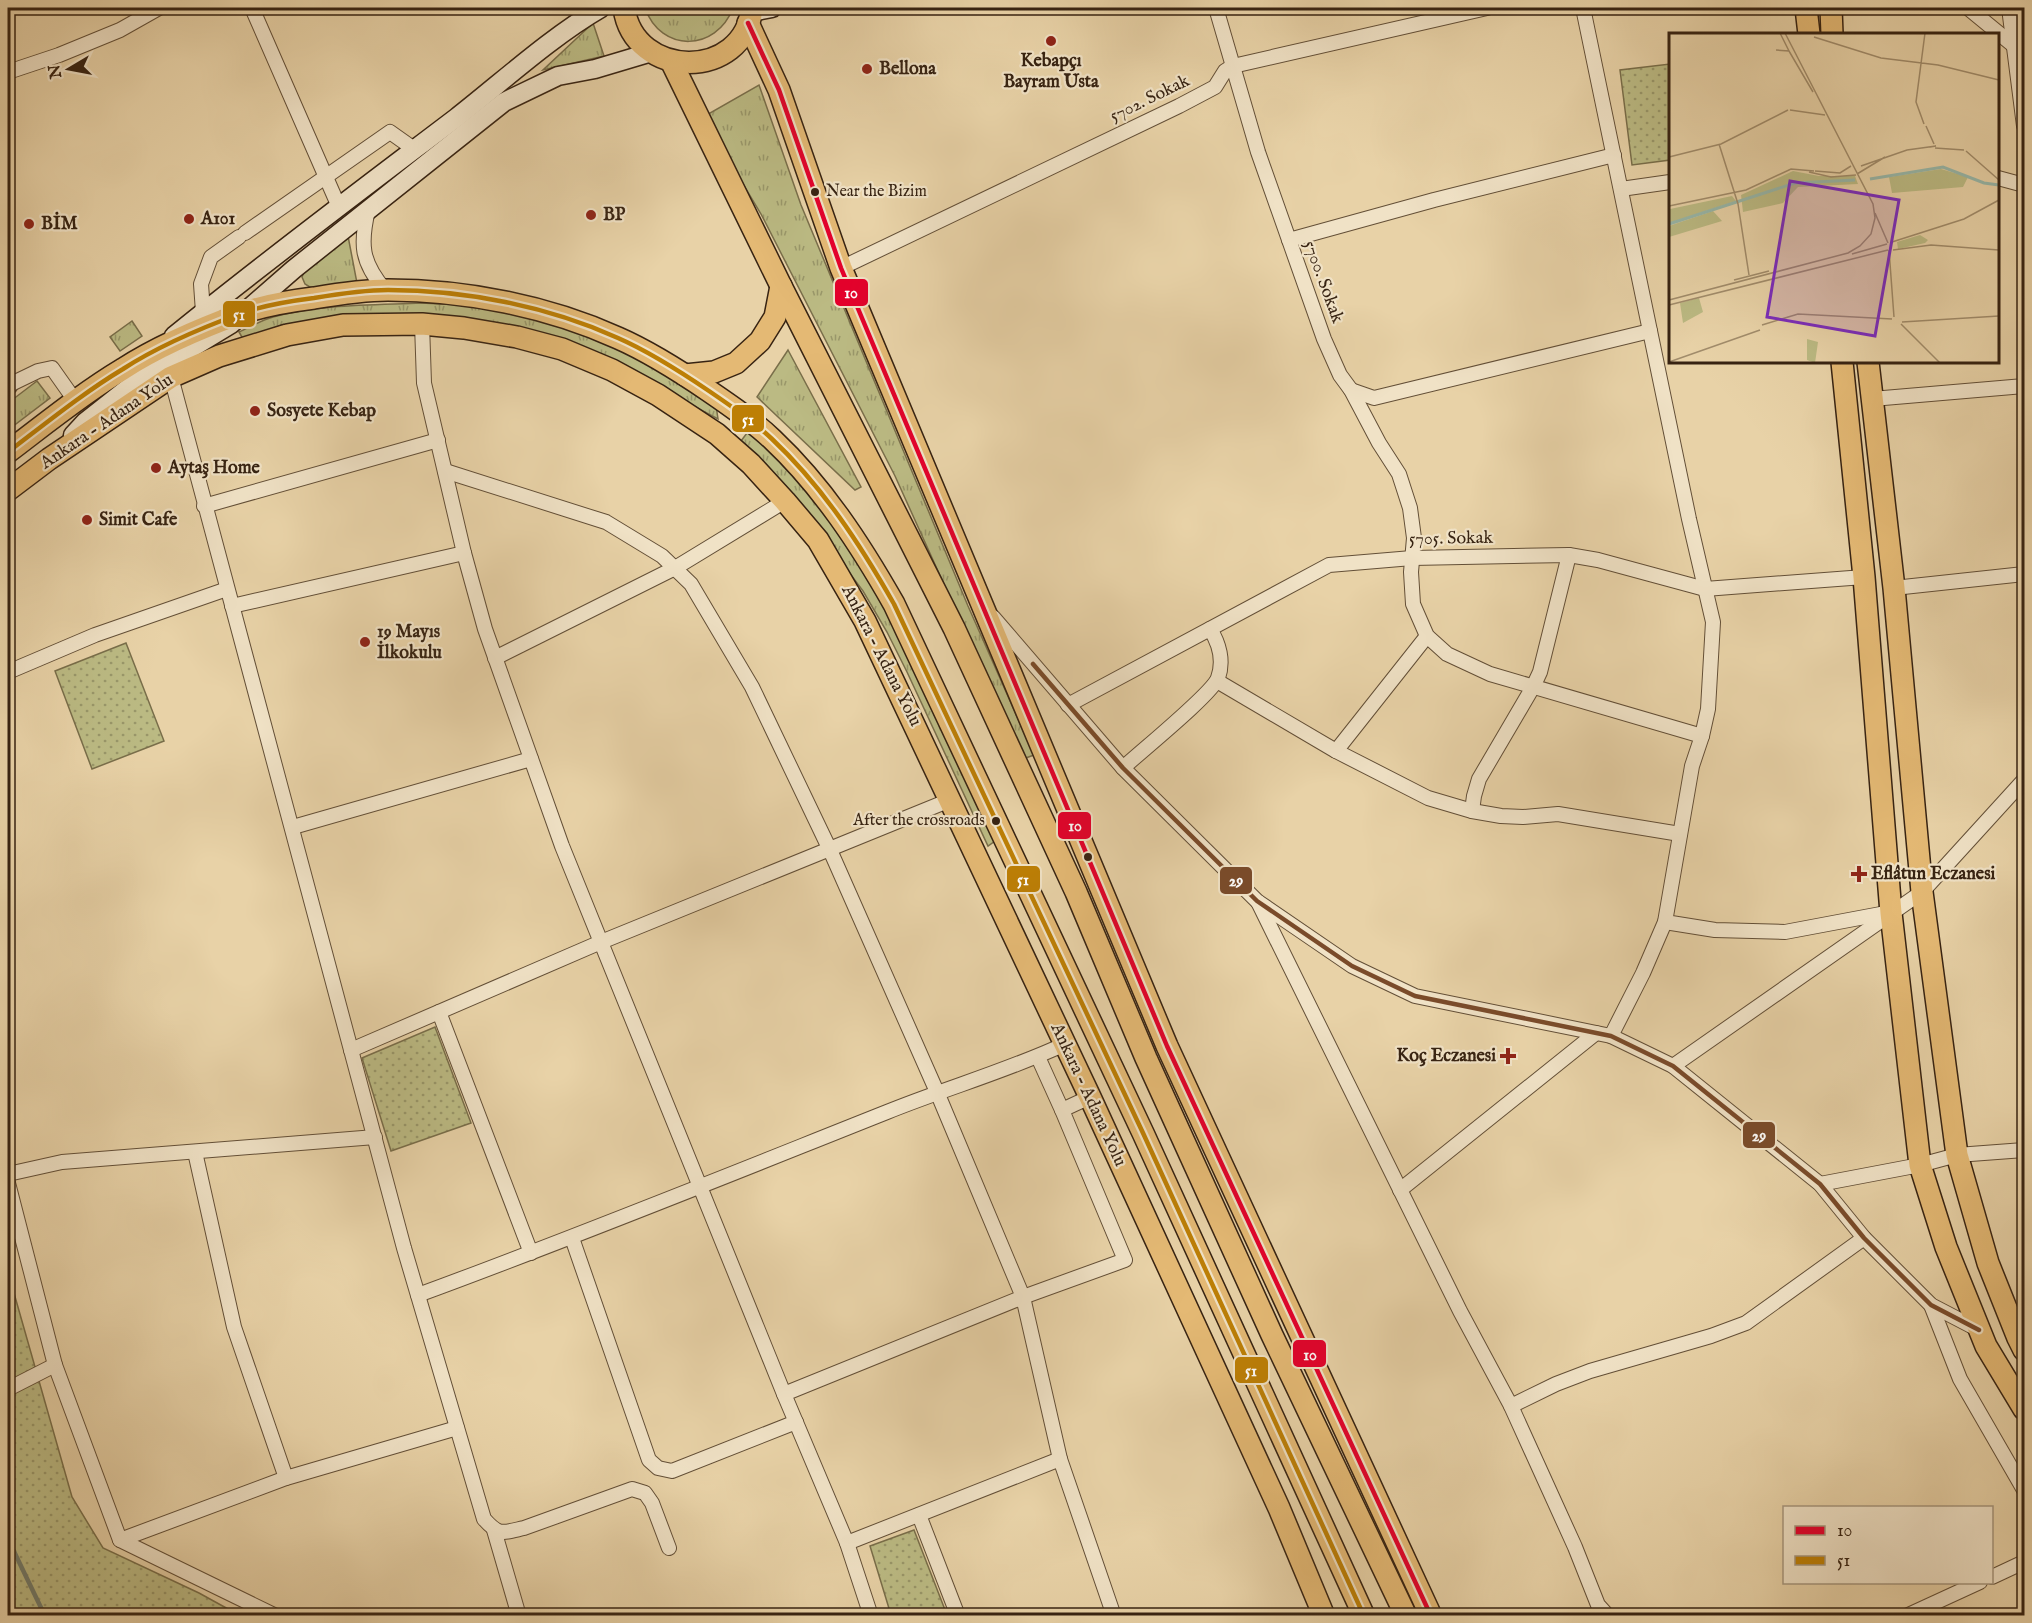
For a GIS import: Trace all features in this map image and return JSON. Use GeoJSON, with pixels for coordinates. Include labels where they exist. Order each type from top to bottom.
{"type":"FeatureCollection","features":[{"type":"Feature","properties":{"kind":"main road"},"geometry":{"type":"LineString","coordinates":[[160,347],[579,20],[601,8]]}},
{"type":"Feature","properties":{"kind":"main road"},"geometry":{"type":"LineString","coordinates":[[624,8],[630,27],[639,41],[652,52],[671,61],[698,62],[717,56],[733,45],[750,14],[772,8]]}},
{"type":"Feature","properties":{"kind":"main road"},"geometry":{"type":"LineString","coordinates":[[1806,8],[1809,33]]}},
{"type":"Feature","properties":{"kind":"main road"},"geometry":{"type":"LineString","coordinates":[[1831,8],[1832,33]]}},
{"type":"Feature","properties":{"kind":"main road"},"geometry":{"type":"LineString","coordinates":[[750,14],[842,268],[1167,1046],[1431,1616]]}},
{"type":"Feature","properties":{"kind":"main road"},"geometry":{"type":"LineString","coordinates":[[49,459],[86,422],[137,381],[224,329],[294,269],[504,102],[558,76],[595,69],[652,52]]}},
{"type":"Feature","properties":{"kind":"main road"},"geometry":{"type":"LineString","coordinates":[[671,61],[781,286],[954,628],[1076,892],[1146,1058],[1267,1324],[1406,1616]]}},
{"type":"Feature","properties":{"kind":"main road"},"geometry":{"type":"LineString","coordinates":[[686,375],[714,372],[736,363],[760,341],[776,317],[781,286]]}},
{"type":"Feature","properties":{"kind":"main road","name":"Ankara - Adana Yolu"},"geometry":{"type":"LineString","coordinates":[[8,452],[122,369],[160,347],[199,330],[245,312],[303,299],[385,290],[450,293],[558,315],[619,338],[686,375],[772,438],[809,477],[846,525],[894,604],[1143,1133],[1364,1616]]}},
{"type":"Feature","properties":{"kind":"main road","name":"Ankara - Adana Yolu"},"geometry":{"type":"LineString","coordinates":[[8,490],[49,459],[171,377],[219,356],[287,335],[343,326],[422,324],[464,328],[518,337],[562,349],[612,370],[658,395],[717,435],[751,464],[818,540],[861,612],[1090,1097],[1279,1509],[1324,1616]]}},
{"type":"Feature","properties":{"kind":"main road"},"geometry":{"type":"LineString","coordinates":[[1842,363],[1864,577],[1891,913],[1920,1165],[1947,1247],[1979,1330],[1986,1346],[2025,1409]]}},
{"type":"Feature","properties":{"kind":"main road"},"geometry":{"type":"LineString","coordinates":[[1868,363],[1894,588],[1922,892],[1958,1155],[1988,1263],[2025,1350]]}},
{"type":"Feature","properties":{"kind":"street"},"geometry":{"type":"LineString","coordinates":[[8,72],[59,55],[120,30],[159,8]]}},
{"type":"Feature","properties":{"kind":"street"},"geometry":{"type":"LineString","coordinates":[[252,8],[339,207]]}},
{"type":"Feature","properties":{"kind":"street","name":"5700. Sokak"},"geometry":{"type":"LineString","coordinates":[[1216,8],[1258,152],[1324,339],[1340,375],[1351,390],[1398,474],[1410,508],[1414,538],[1411,572],[1413,604],[1427,636]]}},
{"type":"Feature","properties":{"kind":"street"},"geometry":{"type":"LineString","coordinates":[[1233,66],[1487,8]]}},
{"type":"Feature","properties":{"kind":"street"},"geometry":{"type":"LineString","coordinates":[[1583,8],[1713,622],[1708,709],[1692,766],[1665,922],[1643,973],[1611,1036]]}},
{"type":"Feature","properties":{"kind":"street"},"geometry":{"type":"LineString","coordinates":[[1968,8],[2025,54]]}},
{"type":"Feature","properties":{"kind":"street"},"geometry":{"type":"LineString","coordinates":[[2009,8],[2025,126]]}},
{"type":"Feature","properties":{"kind":"street","name":"5702. Sokak"},"geometry":{"type":"LineString","coordinates":[[842,268],[1179,106],[1215,87],[1225,71],[1233,66]]}},
{"type":"Feature","properties":{"kind":"street"},"geometry":{"type":"LineString","coordinates":[[203,312],[201,284],[210,257],[390,132],[414,149]]}},
{"type":"Feature","properties":{"kind":"street"},"geometry":{"type":"LineString","coordinates":[[1289,240],[1434,200],[1614,155]]}},
{"type":"Feature","properties":{"kind":"street"},"geometry":{"type":"LineString","coordinates":[[1999,178],[2025,184]]}},
{"type":"Feature","properties":{"kind":"street"},"geometry":{"type":"LineString","coordinates":[[1621,189],[1669,182]]}},
{"type":"Feature","properties":{"kind":"street"},"geometry":{"type":"LineString","coordinates":[[368,210],[363,232],[363,245],[367,263],[374,277],[385,290]]}},
{"type":"Feature","properties":{"kind":"street"},"geometry":{"type":"LineString","coordinates":[[422,324],[424,382],[465,553],[495,658],[562,846],[784,1394],[847,1543],[871,1616]]}},
{"type":"Feature","properties":{"kind":"street"},"geometry":{"type":"LineString","coordinates":[[1351,390],[1374,398],[1650,331]]}},
{"type":"Feature","properties":{"kind":"street"},"geometry":{"type":"LineString","coordinates":[[8,384],[38,371],[52,368],[76,402]]}},
{"type":"Feature","properties":{"kind":"street"},"geometry":{"type":"LineString","coordinates":[[171,377],[418,1295],[484,1519],[494,1530],[519,1616]]}},
{"type":"Feature","properties":{"kind":"street"},"geometry":{"type":"LineString","coordinates":[[1872,399],[2025,386]]}},
{"type":"Feature","properties":{"kind":"street"},"geometry":{"type":"LineString","coordinates":[[204,506],[438,440]]}},
{"type":"Feature","properties":{"kind":"street"},"geometry":{"type":"LineString","coordinates":[[445,471],[606,522],[662,556],[691,584],[752,687],[830,850],[1023,1297],[1060,1459],[1114,1616]]}},
{"type":"Feature","properties":{"kind":"street"},"geometry":{"type":"LineString","coordinates":[[495,658],[675,568],[785,501]]}},
{"type":"Feature","properties":{"kind":"street"},"geometry":{"type":"LineString","coordinates":[[232,606],[465,553]]}},
{"type":"Feature","properties":{"kind":"street"},"geometry":{"type":"LineString","coordinates":[[1472,811],[1479,779],[1533,687],[1546,650],[1569,555]]}},
{"type":"Feature","properties":{"kind":"street","name":"5705. Sokak"},"geometry":{"type":"LineString","coordinates":[[1068,705],[1329,566],[1412,558],[1569,555],[1598,560],[1705,589],[1864,577]]}},
{"type":"Feature","properties":{"kind":"street"},"geometry":{"type":"LineString","coordinates":[[1894,588],[2025,574]]}},
{"type":"Feature","properties":{"kind":"street"},"geometry":{"type":"LineString","coordinates":[[8,672],[95,635],[227,589]]}},
{"type":"Feature","properties":{"kind":"street"},"geometry":{"type":"LineString","coordinates":[[983,606],[1123,768],[1257,901],[1352,966],[1415,996],[1611,1036],[1673,1066],[1820,1184],[1864,1238],[1931,1305],[1979,1330]]}},
{"type":"Feature","properties":{"kind":"street"},"geometry":{"type":"LineString","coordinates":[[1123,768],[1217,681],[1221,657],[1210,629]]}},
{"type":"Feature","properties":{"kind":"street"},"geometry":{"type":"LineString","coordinates":[[1336,751],[1427,636],[1447,654],[1490,674],[1702,736]]}},
{"type":"Feature","properties":{"kind":"street"},"geometry":{"type":"LineString","coordinates":[[1217,681],[1336,751],[1428,798],[1472,811],[1522,817],[1567,815],[1680,834]]}},
{"type":"Feature","properties":{"kind":"street"},"geometry":{"type":"LineString","coordinates":[[293,827],[531,759]]}},
{"type":"Feature","properties":{"kind":"street"},"geometry":{"type":"LineString","coordinates":[[1673,1066],[1922,892],[2025,780]]}},
{"type":"Feature","properties":{"kind":"street"},"geometry":{"type":"LineString","coordinates":[[351,1050],[601,942],[950,800]]}},
{"type":"Feature","properties":{"kind":"street"},"geometry":{"type":"LineString","coordinates":[[1257,901],[1460,1311],[1511,1406],[1575,1547],[1598,1605],[1608,1616]]}},
{"type":"Feature","properties":{"kind":"street"},"geometry":{"type":"LineString","coordinates":[[1665,922],[1724,931],[1785,932],[1891,913]]}},
{"type":"Feature","properties":{"kind":"street"},"geometry":{"type":"LineString","coordinates":[[439,1012],[531,1253]]}},
{"type":"Feature","properties":{"kind":"street"},"geometry":{"type":"LineString","coordinates":[[1400,1190],[1596,1033]]}},
{"type":"Feature","properties":{"kind":"street"},"geometry":{"type":"LineString","coordinates":[[418,1295],[572,1238],[936,1092],[1038,1057],[1065,1044]]}},
{"type":"Feature","properties":{"kind":"street"},"geometry":{"type":"LineString","coordinates":[[784,1394],[1023,1297],[1125,1260],[1038,1057]]}},
{"type":"Feature","properties":{"kind":"street"},"geometry":{"type":"LineString","coordinates":[[1062,1110],[1090,1097]]}},
{"type":"Feature","properties":{"kind":"street"},"geometry":{"type":"LineString","coordinates":[[8,1174],[62,1162],[375,1137]]}},
{"type":"Feature","properties":{"kind":"street"},"geometry":{"type":"LineString","coordinates":[[1820,1184],[1920,1165],[1958,1155],[2025,1150]]}},
{"type":"Feature","properties":{"kind":"street"},"geometry":{"type":"LineString","coordinates":[[195,1152],[234,1327],[286,1479]]}},
{"type":"Feature","properties":{"kind":"street"},"geometry":{"type":"LineString","coordinates":[[8,1183],[55,1365],[120,1540],[276,1616]]}},
{"type":"Feature","properties":{"kind":"street"},"geometry":{"type":"LineString","coordinates":[[572,1238],[649,1460],[658,1468],[672,1471],[796,1422]]}},
{"type":"Feature","properties":{"kind":"street"},"geometry":{"type":"LineString","coordinates":[[1511,1406],[1556,1384],[1590,1371],[1711,1336],[1746,1323],[1864,1238]]}},
{"type":"Feature","properties":{"kind":"street"},"geometry":{"type":"LineString","coordinates":[[1931,1305],[1960,1379],[2025,1490]]}},
{"type":"Feature","properties":{"kind":"street"},"geometry":{"type":"LineString","coordinates":[[8,1389],[55,1365]]}},
{"type":"Feature","properties":{"kind":"street"},"geometry":{"type":"LineString","coordinates":[[120,1540],[286,1479],[457,1428]]}},
{"type":"Feature","properties":{"kind":"street"},"geometry":{"type":"LineString","coordinates":[[847,1543],[1060,1459]]}},
{"type":"Feature","properties":{"kind":"street"},"geometry":{"type":"LineString","coordinates":[[494,1530],[506,1532],[524,1528],[632,1489],[645,1493],[652,1503],[669,1548]]}},
{"type":"Feature","properties":{"kind":"street"},"geometry":{"type":"LineString","coordinates":[[919,1515],[958,1616]]}},
{"type":"Feature","properties":{"kind":"street"},"geometry":{"type":"LineString","coordinates":[[1993,1577],[2025,1562]]}},
{"type":"Feature","properties":{"kind":"street"},"geometry":{"type":"LineString","coordinates":[[1906,1616],[1976,1584]]}},
{"type":"Feature","properties":{"kind":"green space"},"geometry":{"type":"Polygon","coordinates":[[[645,8],[733,8],[725,22],[714,33],[702,39],[689,41],[675,39],[663,33],[653,23],[645,8]]]}},
{"type":"Feature","properties":{"kind":"green space"},"geometry":{"type":"Polygon","coordinates":[[[593,23],[604,56],[543,70],[593,23]]]}},
{"type":"Feature","properties":{"kind":"green space"},"geometry":{"type":"Polygon","coordinates":[[[1669,64],[1669,160],[1632,165],[1620,70],[1669,64]]]}},
{"type":"Feature","properties":{"kind":"green space"},"geometry":{"type":"Polygon","coordinates":[[[759,85],[801,205],[968,606],[1034,755],[1023,759],[895,476],[761,214],[703,117],[759,85]]]}},
{"type":"Feature","properties":{"kind":"green space"},"geometry":{"type":"Polygon","coordinates":[[[348,236],[357,283],[313,289],[305,284],[302,277],[306,267],[348,236]]]}},
{"type":"Feature","properties":{"kind":"green space"},"geometry":{"type":"Polygon","coordinates":[[[421,303],[462,305],[513,313],[613,341],[715,399],[718,419],[688,403],[451,320],[246,344],[239,332],[269,318],[309,310],[421,303]]]}},
{"type":"Feature","properties":{"kind":"green space"},"geometry":{"type":"Polygon","coordinates":[[[132,321],[142,336],[120,351],[110,337],[132,321]]]}},
{"type":"Feature","properties":{"kind":"green space"},"geometry":{"type":"Polygon","coordinates":[[[788,350],[861,487],[855,490],[757,397],[788,350]]]}},
{"type":"Feature","properties":{"kind":"green space"},"geometry":{"type":"Polygon","coordinates":[[[37,381],[50,398],[8,430],[8,403],[37,381]]]}},
{"type":"Feature","properties":{"kind":"green space"},"geometry":{"type":"Polygon","coordinates":[[[750,429],[766,438],[872,569],[995,841],[988,846],[887,632],[863,591],[833,551],[741,441],[750,429]]]}},
{"type":"Feature","properties":{"kind":"green space"},"geometry":{"type":"Polygon","coordinates":[[[126,643],[164,741],[92,769],[55,671],[126,643]]]}},
{"type":"Feature","properties":{"kind":"green space"},"geometry":{"type":"Polygon","coordinates":[[[435,1027],[471,1123],[391,1151],[362,1058],[435,1027]]]}},
{"type":"Feature","properties":{"kind":"green space"},"geometry":{"type":"Polygon","coordinates":[[[8,1272],[72,1497],[103,1548],[199,1593],[239,1615],[8,1615],[8,1272]]]}},
{"type":"Feature","properties":{"kind":"green space"},"geometry":{"type":"Polygon","coordinates":[[[914,1530],[947,1615],[891,1615],[870,1546],[914,1530]]]}},
{"type":"Feature","properties":{"kind":"waterway"},"geometry":{"type":"LineString","coordinates":[[8,1539],[45,1616]]}},
{"type":"Feature","properties":{"kind":"transit line","name":"10"},"geometry":{"type":"LineString","coordinates":[[748,23],[779,90],[841,268],[1167,1046],[1431,1616]]}},
{"type":"Feature","properties":{"kind":"transit line","name":"51"},"geometry":{"type":"LineString","coordinates":[[8,452],[108,378],[151,352],[196,331],[242,313],[269,306],[379,290],[446,293],[505,302],[591,327],[665,363],[725,402],[765,432],[824,496],[854,538],[894,604],[1143,1133],[1364,1616]]}},
{"type":"Feature","properties":{"kind":"transit line","name":"29"},"geometry":{"type":"LineString","coordinates":[[1033,664],[1123,768],[1257,901],[1352,966],[1415,996],[1611,1036],[1673,1066],[1820,1184],[1864,1238],[1931,1305],[1979,1330]]}},
{"type":"Feature","properties":{"kind":"place","name":"Kebapçı Bayram Usta"},"geometry":{"type":"Point","coordinates":[1051,41]}},
{"type":"Feature","properties":{"kind":"place","name":"Bellona"},"geometry":{"type":"Point","coordinates":[867,69]}},
{"type":"Feature","properties":{"kind":"place","name":"Near the Bizim"},"geometry":{"type":"Point","coordinates":[815,192]}},
{"type":"Feature","properties":{"kind":"place","name":"BP"},"geometry":{"type":"Point","coordinates":[591,215]}},
{"type":"Feature","properties":{"kind":"place","name":"A101"},"geometry":{"type":"Point","coordinates":[189,219]}},
{"type":"Feature","properties":{"kind":"place","name":"BİM"},"geometry":{"type":"Point","coordinates":[29,224]}},
{"type":"Feature","properties":{"kind":"place","name":"Sosyete Kebap"},"geometry":{"type":"Point","coordinates":[255,411]}},
{"type":"Feature","properties":{"kind":"place","name":"Aytaş Home"},"geometry":{"type":"Point","coordinates":[156,468]}},
{"type":"Feature","properties":{"kind":"place","name":"Simit Cafe"},"geometry":{"type":"Point","coordinates":[87,520]}},
{"type":"Feature","properties":{"kind":"place","name":"19 Mayıs İlkokulu"},"geometry":{"type":"Point","coordinates":[365,642]}},
{"type":"Feature","properties":{"kind":"place","name":"After the crossroads"},"geometry":{"type":"Point","coordinates":[996,821]}},
{"type":"Feature","properties":{"kind":"place","name":"Eflâtun Eczanesi"},"geometry":{"type":"Point","coordinates":[1859,874]}},
{"type":"Feature","properties":{"kind":"place","name":"Koç Eczanesi"},"geometry":{"type":"Point","coordinates":[1508,1056]}}]}
